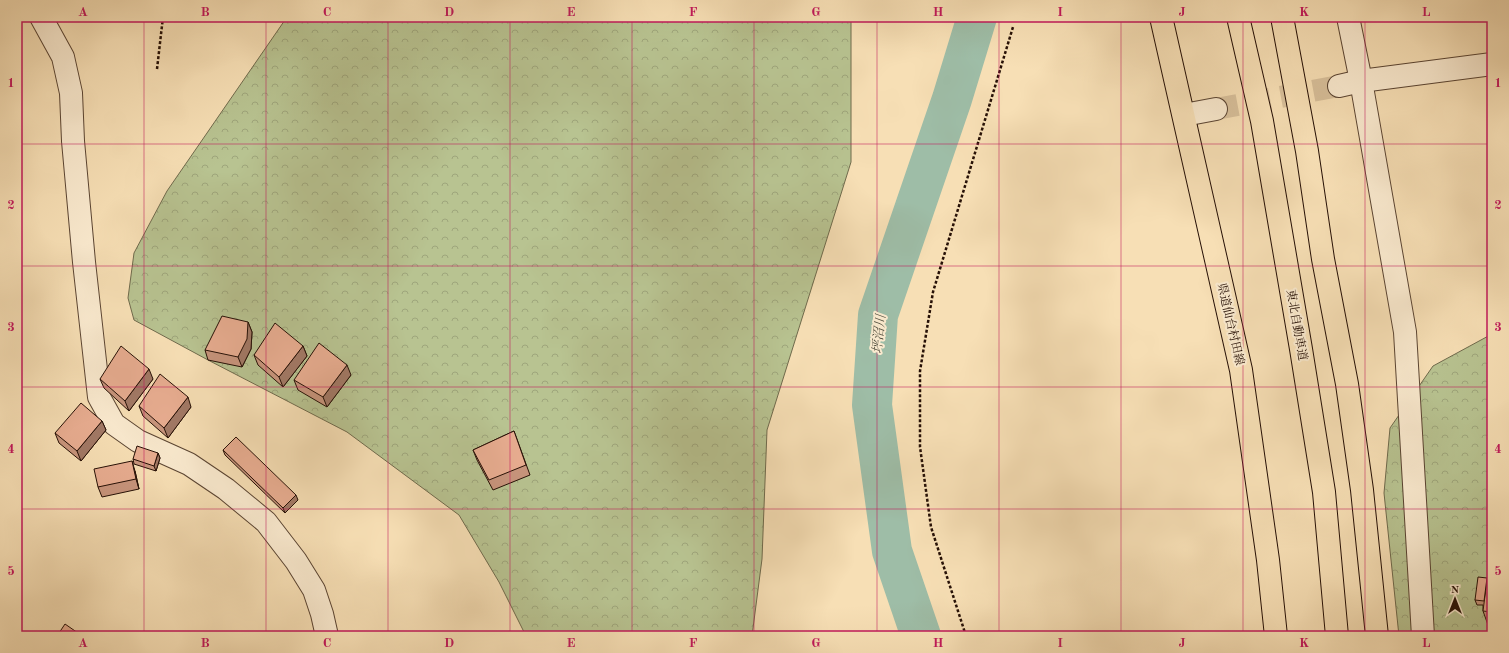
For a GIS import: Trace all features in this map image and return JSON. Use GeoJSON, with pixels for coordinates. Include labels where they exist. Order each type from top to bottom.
{"type":"FeatureCollection","features":[{"type":"Feature","properties":{"kind":"main road","name":"県道仙台村田線"},"geometry":{"type":"LineString","coordinates":[[1161,17],[1241,370],[1268,560],[1276,636]]}},
{"type":"Feature","properties":{"kind":"main road","name":"東北自動車道"},"geometry":{"type":"LineString","coordinates":[[1238,17],[1262,121],[1301,348],[1324,492],[1337,636]]}},
{"type":"Feature","properties":{"kind":"main road"},"geometry":{"type":"LineString","coordinates":[[1282,17],[1307,151],[1324,259],[1347,384],[1362,490],[1377,636]]}},
{"type":"Feature","properties":{"kind":"street"},"geometry":{"type":"LineString","coordinates":[[41,17],[63,57],[71,93],[73,141],[84,262],[99,397],[114,424],[138,440],[189,464],[226,489],[266,522],[296,561],[314,590],[327,636]]}},
{"type":"Feature","properties":{"kind":"street"},"geometry":{"type":"LineString","coordinates":[[1348,17],[1406,332],[1414,501],[1423,636]]}},
{"type":"Feature","properties":{"kind":"street"},"geometry":{"type":"LineString","coordinates":[[1339,86],[1361,81],[1492,64]]}},
{"type":"Feature","properties":{"kind":"street"},"geometry":{"type":"LineString","coordinates":[[1184,115],[1216,109]]}},
{"type":"Feature","properties":{"kind":"path"},"geometry":{"type":"LineString","coordinates":[[157,69],[163,17]]}},
{"type":"Feature","properties":{"kind":"path"},"geometry":{"type":"LineString","coordinates":[[966,636],[931,527],[920,447],[920,371],[933,292],[1013,27]]}},
{"type":"Feature","properties":{"kind":"green space"},"geometry":{"type":"Polygon","coordinates":[[[287,17],[851,17],[851,162],[767,430],[762,559],[752,636],[526,636],[499,582],[459,515],[347,432],[134,320],[128,298],[134,253],[167,191],[287,17]]]}},
{"type":"Feature","properties":{"kind":"green space"},"geometry":{"type":"Polygon","coordinates":[[[1492,334],[1492,636],[1399,636],[1384,493],[1390,428],[1433,366],[1492,334]]]}},
{"type":"Feature","properties":{"kind":"building"},"geometry":{"type":"Polygon","coordinates":[[[222,316],[248,322],[247,339],[238,357],[205,350],[222,316]]]}},
{"type":"Feature","properties":{"kind":"building"},"geometry":{"type":"Polygon","coordinates":[[[275,323],[303,346],[279,377],[254,355],[275,323]]]}},
{"type":"Feature","properties":{"kind":"building"},"geometry":{"type":"Polygon","coordinates":[[[319,343],[347,365],[323,397],[294,380],[319,343]]]}},
{"type":"Feature","properties":{"kind":"building"},"geometry":{"type":"Polygon","coordinates":[[[121,346],[149,369],[125,401],[100,379],[121,346]]]}},
{"type":"Feature","properties":{"kind":"building"},"geometry":{"type":"Polygon","coordinates":[[[160,374],[188,397],[164,428],[139,406],[160,374]]]}},
{"type":"Feature","properties":{"kind":"building"},"geometry":{"type":"Polygon","coordinates":[[[81,403],[102,421],[77,451],[55,433],[81,403]]]}},
{"type":"Feature","properties":{"kind":"building"},"geometry":{"type":"Polygon","coordinates":[[[514,431],[526,465],[489,480],[473,450],[514,431]]]}},
{"type":"Feature","properties":{"kind":"building"},"geometry":{"type":"Polygon","coordinates":[[[236,437],[296,495],[283,508],[223,450],[236,437]]]}},
{"type":"Feature","properties":{"kind":"building"},"geometry":{"type":"Polygon","coordinates":[[[137,446],[158,453],[154,466],[133,459],[137,446]]]}},
{"type":"Feature","properties":{"kind":"building"},"geometry":{"type":"Polygon","coordinates":[[[132,461],[136,479],[98,487],[94,469],[132,461]]]}},
{"type":"Feature","properties":{"kind":"building"},"geometry":{"type":"Polygon","coordinates":[[[1489,565],[1492,566],[1492,612],[1483,611],[1489,565]]]}},
{"type":"Feature","properties":{"kind":"building"},"geometry":{"type":"Polygon","coordinates":[[[1478,577],[1487,578],[1484,601],[1475,600],[1478,577]]]}},
{"type":"Feature","properties":{"kind":"building"},"geometry":{"type":"Polygon","coordinates":[[[65,624],[78,633],[76,636],[57,636],[65,624]]]}},
{"type":"Feature","properties":{"kind":"waterway","name":"坪沼川"},"geometry":{"type":"LineString","coordinates":[[921,636],[892,551],[872,405],[878,315],[952,99],[977,17]]}},
{"type":"Feature","properties":{"kind":"tunnel"},"geometry":{"type":"LineString","coordinates":[[1216,109],[1339,86]]}}]}
